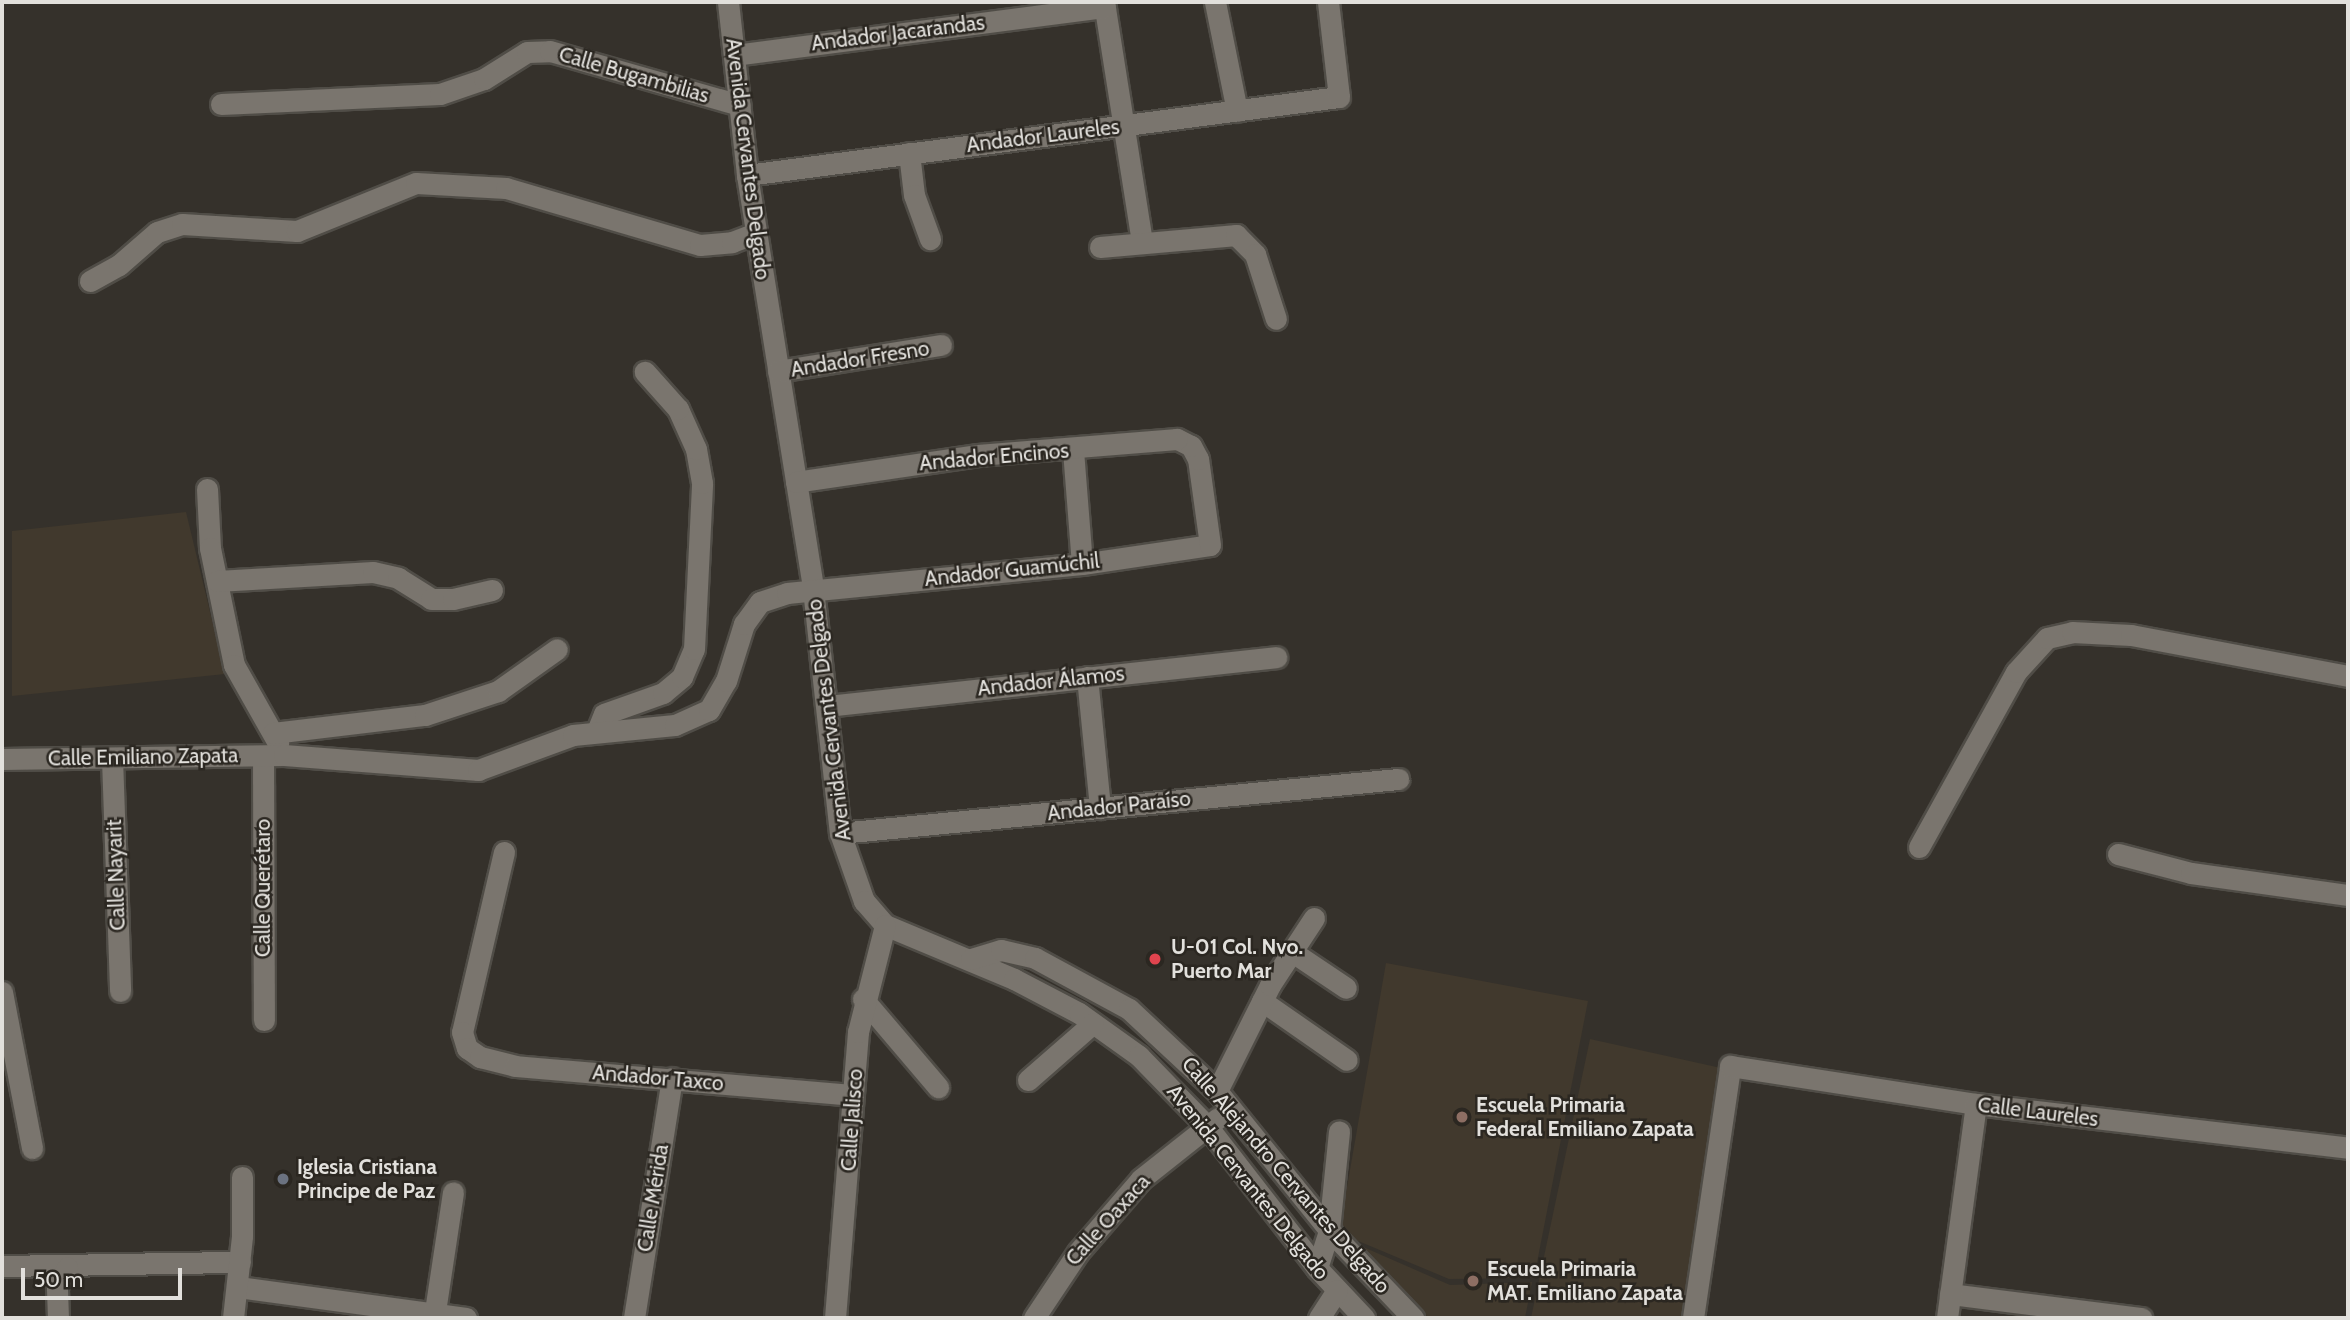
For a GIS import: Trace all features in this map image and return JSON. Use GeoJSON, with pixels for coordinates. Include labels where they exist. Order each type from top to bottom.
{"type":"FeatureCollection","features":[{"type":"Feature","properties":{"kind":"street","name":"Avenida Cervantes Delgado"},"geometry":{"type":"LineString","coordinates":[[728,2],[747,174],[813,589],[840,833],[864,901],[885,925],[971,959],[1086,1018],[1139,1056],[1207,1126],[1317,1268],[1364,1318]]}},
{"type":"Feature","properties":{"kind":"street"},"geometry":{"type":"LineString","coordinates":[[1215,2],[1237,111]]}},
{"type":"Feature","properties":{"kind":"street","name":"Andador Laureles"},"geometry":{"type":"LineString","coordinates":[[747,174],[1339,97],[1328,2]]}},
{"type":"Feature","properties":{"kind":"street","name":"Andador Jacarandas"},"geometry":{"type":"LineString","coordinates":[[734,55],[1104,4]]}},
{"type":"Feature","properties":{"kind":"street"},"geometry":{"type":"LineString","coordinates":[[1104,4],[1121,126],[1142,242]]}},
{"type":"Feature","properties":{"kind":"street","name":"Calle Bugambilias"},"geometry":{"type":"LineString","coordinates":[[221,104],[440,94],[484,79],[527,52],[550,51],[739,105]]}},
{"type":"Feature","properties":{"kind":"street"},"geometry":{"type":"LineString","coordinates":[[909,153],[914,195],[930,239]]}},
{"type":"Feature","properties":{"kind":"street"},"geometry":{"type":"LineString","coordinates":[[90,281],[120,265],[157,232],[182,224],[297,231],[416,183],[506,188],[700,245],[732,242],[756,233]]}},
{"type":"Feature","properties":{"kind":"street"},"geometry":{"type":"LineString","coordinates":[[1100,247],[1236,235],[1255,254],[1276,319]]}},
{"type":"Feature","properties":{"kind":"street","name":"Andador Fresno"},"geometry":{"type":"LineString","coordinates":[[778,372],[941,345]]}},
{"type":"Feature","properties":{"kind":"street"},"geometry":{"type":"LineString","coordinates":[[645,372],[678,409],[696,449],[702,483],[694,649],[682,677],[663,694],[604,714],[597,731],[675,725],[709,710],[726,681],[744,624],[760,602],[813,589]]}},
{"type":"Feature","properties":{"kind":"street","name":"Andador Encinos"},"geometry":{"type":"LineString","coordinates":[[796,482],[978,455],[1073,450],[1161,438],[1191,446],[1198,459],[1210,545]]}},
{"type":"Feature","properties":{"kind":"street"},"geometry":{"type":"LineString","coordinates":[[1073,450],[1083,564]]}},
{"type":"Feature","properties":{"kind":"street"},"geometry":{"type":"LineString","coordinates":[[207,489],[217,581],[234,664],[273,733],[274,755]]}},
{"type":"Feature","properties":{"kind":"street","name":"Andador Guamúchil"},"geometry":{"type":"LineString","coordinates":[[813,589],[1083,564],[1210,545]]}},
{"type":"Feature","properties":{"kind":"street"},"geometry":{"type":"LineString","coordinates":[[217,581],[386,572],[431,599],[453,600],[492,590]]}},
{"type":"Feature","properties":{"kind":"street"},"geometry":{"type":"LineString","coordinates":[[1919,848],[2016,672],[2047,638],[2072,632],[2131,635],[2348,676]]}},
{"type":"Feature","properties":{"kind":"street"},"geometry":{"type":"LineString","coordinates":[[273,733],[425,715],[498,691],[556,649]]}},
{"type":"Feature","properties":{"kind":"street","name":"Andador Álamos"},"geometry":{"type":"LineString","coordinates":[[827,706],[1276,657]]}},
{"type":"Feature","properties":{"kind":"street"},"geometry":{"type":"LineString","coordinates":[[1087,677],[1100,808]]}},
{"type":"Feature","properties":{"kind":"street","name":"Calle Emiliano Zapata"},"geometry":{"type":"LineString","coordinates":[[2,759],[274,755],[478,770],[597,731]]}},
{"type":"Feature","properties":{"kind":"street","name":"Calle Querétaro"},"geometry":{"type":"LineString","coordinates":[[264,1020],[274,755]]}},
{"type":"Feature","properties":{"kind":"street","name":"Calle Nayarit"},"geometry":{"type":"LineString","coordinates":[[112,758],[120,991]]}},
{"type":"Feature","properties":{"kind":"street","name":"Andador Paraíso"},"geometry":{"type":"LineString","coordinates":[[840,833],[1398,779]]}},
{"type":"Feature","properties":{"kind":"street","name":"Andador Taxco"},"geometry":{"type":"LineString","coordinates":[[504,852],[462,1032],[467,1048],[481,1057],[514,1066],[853,1095]]}},
{"type":"Feature","properties":{"kind":"street"},"geometry":{"type":"LineString","coordinates":[[2119,854],[2191,873],[2348,895]]}},
{"type":"Feature","properties":{"kind":"street","name":"Calle Oaxaca"},"geometry":{"type":"LineString","coordinates":[[1034,1318],[1078,1252],[1141,1179],[1207,1126],[1224,1100],[1262,1001],[1314,918]]}},
{"type":"Feature","properties":{"kind":"street","name":"Calle Jalisco"},"geometry":{"type":"LineString","coordinates":[[835,1318],[863,999],[885,925]]}},
{"type":"Feature","properties":{"kind":"street","name":"Calle Alejandro Cervantes Delgado"},"geometry":{"type":"LineString","coordinates":[[971,959],[1001,950],[1035,958],[1129,1009],[1224,1100],[1329,1230],[1413,1318]]}},
{"type":"Feature","properties":{"kind":"street"},"geometry":{"type":"LineString","coordinates":[[1291,951],[1346,988]]}},
{"type":"Feature","properties":{"kind":"street"},"geometry":{"type":"LineString","coordinates":[[1028,1080],[1086,1018],[1093,989]]}},
{"type":"Feature","properties":{"kind":"street"},"geometry":{"type":"LineString","coordinates":[[2,992],[32,1148]]}},
{"type":"Feature","properties":{"kind":"street"},"geometry":{"type":"LineString","coordinates":[[863,999],[938,1087]]}},
{"type":"Feature","properties":{"kind":"street"},"geometry":{"type":"LineString","coordinates":[[1262,1001],[1347,1060]]}},
{"type":"Feature","properties":{"kind":"street","name":"Calle Laureles"},"geometry":{"type":"LineString","coordinates":[[1693,1318],[1730,1066],[1976,1104],[2348,1148]]}},
{"type":"Feature","properties":{"kind":"street","name":"Calle Mérida"},"geometry":{"type":"LineString","coordinates":[[634,1318],[672,1078]]}},
{"type":"Feature","properties":{"kind":"street"},"geometry":{"type":"LineString","coordinates":[[1947,1318],[1976,1104]]}},
{"type":"Feature","properties":{"kind":"street"},"geometry":{"type":"LineString","coordinates":[[1317,1268],[1329,1230],[1339,1132]]}},
{"type":"Feature","properties":{"kind":"street"},"geometry":{"type":"LineString","coordinates":[[233,1318],[240,1262],[242,1177]]}},
{"type":"Feature","properties":{"kind":"street"},"geometry":{"type":"LineString","coordinates":[[434,1316],[453,1192]]}},
{"type":"Feature","properties":{"kind":"street"},"geometry":{"type":"LineString","coordinates":[[2,1266],[68,1268],[86,1262],[240,1262]]}},
{"type":"Feature","properties":{"kind":"street"},"geometry":{"type":"LineString","coordinates":[[58,1318],[58,1286],[68,1268]]}},
{"type":"Feature","properties":{"kind":"street"},"geometry":{"type":"LineString","coordinates":[[238,1287],[434,1316],[466,1318]]}},
{"type":"Feature","properties":{"kind":"street"},"geometry":{"type":"LineString","coordinates":[[1319,1318],[1337,1290]]}},
{"type":"Feature","properties":{"kind":"street"},"geometry":{"type":"LineString","coordinates":[[1950,1294],[2141,1318]]}},
{"type":"Feature","properties":{"kind":"shaded area"},"geometry":{"type":"Polygon","coordinates":[[[186,512],[225,674],[12,696],[12,531],[186,512]]]}},
{"type":"Feature","properties":{"kind":"shaded area","name":"Escuela Primaria Federal Emiliano Zapata"},"geometry":{"type":"Polygon","coordinates":[[[1386,963],[1588,1001],[1534,1278],[1449,1279],[1339,1233],[1386,963]]]}},
{"type":"Feature","properties":{"kind":"shaded area"},"geometry":{"type":"Polygon","coordinates":[[[1590,1039],[1721,1068],[1685,1318],[1531,1318],[1590,1039]]]}},
{"type":"Feature","properties":{"kind":"shaded area"},"geometry":{"type":"Polygon","coordinates":[[[1345,1239],[1450,1285],[1532,1282],[1525,1318],[1429,1318],[1345,1239]]]}},
{"type":"Feature","properties":{"kind":"place","name":"U-01 Col. Nvo. Puerto Mar"},"geometry":{"type":"Point","coordinates":[1155,959]}},
{"type":"Feature","properties":{"kind":"place","name":"Escuela Primaria Federal Emiliano Zapata"},"geometry":{"type":"Point","coordinates":[1462,1117]}},
{"type":"Feature","properties":{"kind":"place","name":"Iglesia Cristiana Principe de Paz"},"geometry":{"type":"Point","coordinates":[283,1179]}},
{"type":"Feature","properties":{"kind":"place","name":"Escuela Primaria MAT. Emiliano Zapata"},"geometry":{"type":"Point","coordinates":[1473,1281]}}]}
